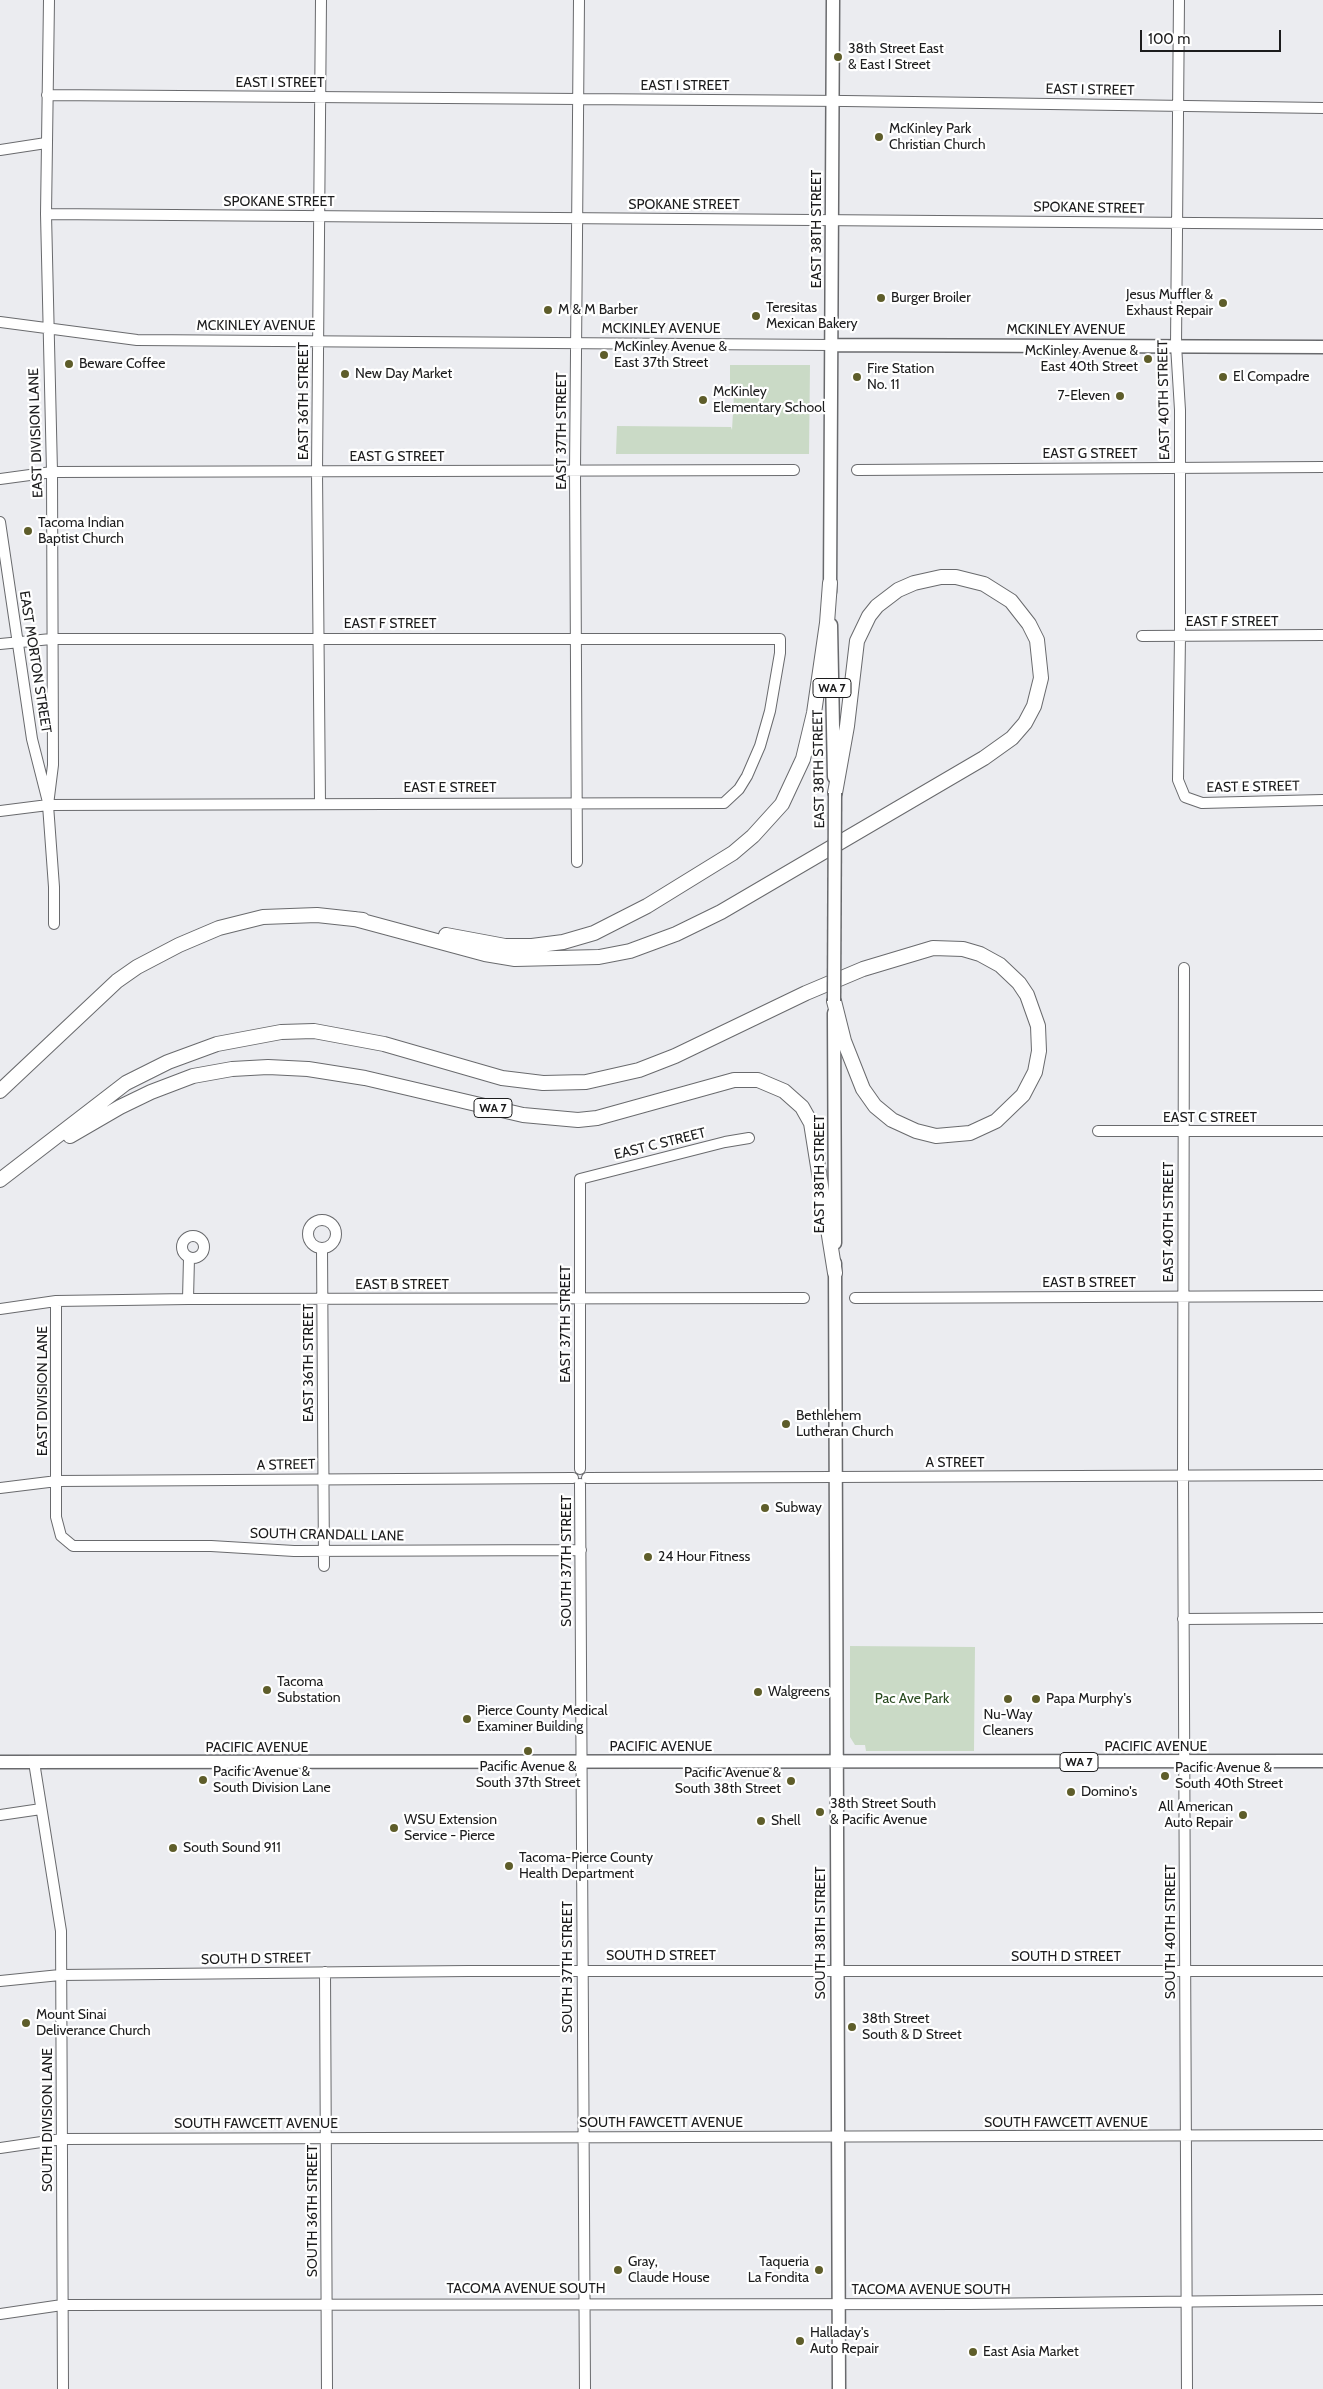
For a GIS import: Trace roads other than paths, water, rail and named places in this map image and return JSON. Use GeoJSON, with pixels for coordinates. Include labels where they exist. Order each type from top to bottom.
{"type":"FeatureCollection","features":[{"type":"Feature","properties":{"kind":"highway"},"geometry":{"type":"LineString","coordinates":[[354,919],[485,954],[515,959],[600,957],[630,951],[676,934],[721,912],[984,758],[1012,738],[1034,706],[1041,678],[1037,640],[1029,624],[1010,601],[984,584],[956,577],[941,577],[914,583],[892,594],[877,606],[869,616],[857,642],[847,726],[835,793]]}},
{"type":"Feature","properties":{"kind":"highway"},"geometry":{"type":"LineString","coordinates":[[0,1091],[117,981],[138,967],[179,945],[219,928],[263,917],[317,915],[354,919],[506,946],[532,946],[563,942],[616,924],[733,853],[770,821],[793,784],[802,759],[814,713],[827,623],[830,583]]}},
{"type":"Feature","properties":{"kind":"highway"},"geometry":{"type":"LineString","coordinates":[[24,1163],[126,1083],[189,1053],[247,1037],[281,1032],[314,1031],[384,1044],[502,1078],[543,1083],[586,1082],[639,1070],[675,1056],[806,993],[863,969],[921,950],[942,947],[963,949],[989,958],[1019,983],[1027,995],[1038,1026],[1039,1051],[1035,1072],[1024,1095],[1004,1115],[990,1124],[970,1133],[928,1135],[916,1131],[892,1120],[875,1106],[863,1088],[844,1041],[834,1001]]}},
{"type":"Feature","properties":{"kind":"highway","name":"WA 7"},"geometry":{"type":"LineString","coordinates":[[0,1180],[24,1163],[120,1107],[151,1092],[193,1076],[232,1069],[268,1067],[308,1069],[365,1078],[523,1114],[578,1120],[597,1118],[734,1080],[758,1080],[784,1091],[802,1107],[811,1123],[835,1273]]}},
{"type":"Feature","properties":{"kind":"main road","name":"EAST 38TH STREET"},"geometry":{"type":"LineString","coordinates":[[833,0],[830,583],[835,793],[836,1477]]}},
{"type":"Feature","properties":{"kind":"main road","name":"MCKINLEY AVENUE"},"geometry":{"type":"LineString","coordinates":[[831,345],[1323,347]]}},
{"type":"Feature","properties":{"kind":"main road","name":"SOUTH 38TH STREET"},"geometry":{"type":"LineString","coordinates":[[836,1477],[835,1762],[839,2389]]}},
{"type":"Feature","properties":{"kind":"main road","name":"PACIFIC AVENUE"},"geometry":{"type":"LineString","coordinates":[[0,1762],[1323,1761]]}},
{"type":"Feature","properties":{"kind":"street","name":"EAST DIVISION LANE"},"geometry":{"type":"LineString","coordinates":[[49,0],[46,214],[47,327],[52,472],[53,765],[48,804],[54,887],[54,924]]}},
{"type":"Feature","properties":{"kind":"street","name":"EAST 36TH STREET"},"geometry":{"type":"LineString","coordinates":[[320,803],[317,472],[321,0]]}},
{"type":"Feature","properties":{"kind":"street","name":"EAST 37TH STREET"},"geometry":{"type":"LineString","coordinates":[[577,862],[575,470],[579,0]]}},
{"type":"Feature","properties":{"kind":"street","name":"EAST 40TH STREET"},"geometry":{"type":"LineString","coordinates":[[1179,0],[1176,346],[1180,410],[1180,636],[1177,771],[1180,788],[1185,797]]}},
{"type":"Feature","properties":{"kind":"street","name":"EAST I STREET"},"geometry":{"type":"LineString","coordinates":[[47,95],[832,101],[1323,108]]}},
{"type":"Feature","properties":{"kind":"street"},"geometry":{"type":"LineString","coordinates":[[0,150],[46,143]]}},
{"type":"Feature","properties":{"kind":"street","name":"SPOKANE STREET"},"geometry":{"type":"LineString","coordinates":[[46,214],[1323,224]]}},
{"type":"Feature","properties":{"kind":"street","name":"MCKINLEY AVENUE"},"geometry":{"type":"LineString","coordinates":[[0,322],[47,327],[105,338],[137,340],[831,345]]}},
{"type":"Feature","properties":{"kind":"street","name":"EAST G STREET"},"geometry":{"type":"LineString","coordinates":[[857,470],[1323,467]]}},
{"type":"Feature","properties":{"kind":"street","name":"EAST G STREET"},"geometry":{"type":"LineString","coordinates":[[0,479],[52,472],[794,470]]}},
{"type":"Feature","properties":{"kind":"street","name":"EAST MORTON STREET"},"geometry":{"type":"LineString","coordinates":[[0,522],[38,771],[48,804]]}},
{"type":"Feature","properties":{"kind":"street","name":"EAST F STREET"},"geometry":{"type":"LineString","coordinates":[[1142,636],[1323,635]]}},
{"type":"Feature","properties":{"kind":"street","name":"EAST F STREET"},"geometry":{"type":"LineString","coordinates":[[0,644],[52,639],[576,638],[780,640]]}},
{"type":"Feature","properties":{"kind":"street","name":"EAST E STREET"},"geometry":{"type":"LineString","coordinates":[[0,811],[48,804],[724,803],[738,789],[760,746],[770,711],[780,653],[780,640]]}},
{"type":"Feature","properties":{"kind":"street","name":"EAST E STREET"},"geometry":{"type":"LineString","coordinates":[[1185,797],[1202,803],[1323,800]]}},
{"type":"Feature","properties":{"kind":"street","name":"EAST 40TH STREET"},"geometry":{"type":"LineString","coordinates":[[1183,1476],[1184,968]]}},
{"type":"Feature","properties":{"kind":"street","name":"EAST C STREET"},"geometry":{"type":"LineString","coordinates":[[1098,1130],[1183,1132],[1323,1131]]}},
{"type":"Feature","properties":{"kind":"street","name":"EAST C STREET"},"geometry":{"type":"LineString","coordinates":[[580,1179],[725,1142],[749,1138]]}},
{"type":"Feature","properties":{"kind":"street","name":"EAST 37TH STREET"},"geometry":{"type":"LineString","coordinates":[[580,1179],[580,1469],[586,1472],[580,1480]]}},
{"type":"Feature","properties":{"kind":"street","name":"EAST 36TH STREET"},"geometry":{"type":"LineString","coordinates":[[322,1248],[324,1479]]}},
{"type":"Feature","properties":{"kind":"street"},"geometry":{"type":"LineString","coordinates":[[188,1299],[189,1258]]}},
{"type":"Feature","properties":{"kind":"street","name":"EAST B STREET"},"geometry":{"type":"LineString","coordinates":[[855,1298],[1323,1296]]}},
{"type":"Feature","properties":{"kind":"street","name":"EAST B STREET"},"geometry":{"type":"LineString","coordinates":[[0,1309],[56,1301],[188,1299],[804,1298]]}},
{"type":"Feature","properties":{"kind":"street","name":"EAST DIVISION LANE"},"geometry":{"type":"LineString","coordinates":[[56,1301],[57,1481]]}},
{"type":"Feature","properties":{"kind":"street","name":"A STREET"},"geometry":{"type":"LineString","coordinates":[[0,1488],[57,1481],[1323,1475]]}},
{"type":"Feature","properties":{"kind":"street","name":"SOUTH 40TH STREET"},"geometry":{"type":"LineString","coordinates":[[1183,1476],[1188,2389]]}},
{"type":"Feature","properties":{"kind":"street"},"geometry":{"type":"LineString","coordinates":[[324,1479],[324,1566]]}},
{"type":"Feature","properties":{"kind":"street","name":"SOUTH 37TH STREET"},"geometry":{"type":"LineString","coordinates":[[580,1480],[585,2389]]}},
{"type":"Feature","properties":{"kind":"street","name":"SOUTH CRANDALL LANE"},"geometry":{"type":"LineString","coordinates":[[57,1481],[57,1524],[61,1536],[74,1546],[211,1546],[324,1551],[581,1550]]}},
{"type":"Feature","properties":{"kind":"street"},"geometry":{"type":"LineString","coordinates":[[1183,1619],[1323,1618]]}},
{"type":"Feature","properties":{"kind":"street","name":"SOUTH DIVISION LANE"},"geometry":{"type":"LineString","coordinates":[[34,1762],[61,1931],[63,2389]]}},
{"type":"Feature","properties":{"kind":"street"},"geometry":{"type":"LineString","coordinates":[[0,1816],[41,1809]]}},
{"type":"Feature","properties":{"kind":"street","name":"SOUTH D STREET"},"geometry":{"type":"LineString","coordinates":[[0,1981],[60,1975],[582,1970],[1323,1971]]}},
{"type":"Feature","properties":{"kind":"street","name":"SOUTH 36TH STREET"},"geometry":{"type":"LineString","coordinates":[[325,1972],[327,2389]]}},
{"type":"Feature","properties":{"kind":"street","name":"SOUTH FAWCETT AVENUE"},"geometry":{"type":"LineString","coordinates":[[0,2148],[62,2139],[1323,2135]]}},
{"type":"Feature","properties":{"kind":"street","name":"TACOMA AVENUE SOUTH"},"geometry":{"type":"LineString","coordinates":[[0,2314],[62,2305],[1323,2300]]}},
{"type":"Feature","properties":{"kind":"place","name":"38th Street East & East I Street"},"geometry":{"type":"Point","coordinates":[838,57]}},
{"type":"Feature","properties":{"kind":"place","name":"McKinley Park Christian Church"},"geometry":{"type":"Point","coordinates":[879,137]}},
{"type":"Feature","properties":{"kind":"place","name":"Burger Broiler"},"geometry":{"type":"Point","coordinates":[881,298]}},
{"type":"Feature","properties":{"kind":"place","name":"Jesus Muffler & Exhaust Repair"},"geometry":{"type":"Point","coordinates":[1223,303]}},
{"type":"Feature","properties":{"kind":"place","name":"M & M Barber"},"geometry":{"type":"Point","coordinates":[548,310]}},
{"type":"Feature","properties":{"kind":"place","name":"Teresitas Mexican Bakery"},"geometry":{"type":"Point","coordinates":[756,316]}},
{"type":"Feature","properties":{"kind":"place","name":"McKinley Avenue & East 37th Street"},"geometry":{"type":"Point","coordinates":[604,355]}},
{"type":"Feature","properties":{"kind":"place","name":"McKinley Avenue & East 40th Street"},"geometry":{"type":"Point","coordinates":[1148,359]}},
{"type":"Feature","properties":{"kind":"place","name":"Beware Coffee"},"geometry":{"type":"Point","coordinates":[69,364]}},
{"type":"Feature","properties":{"kind":"place","name":"New Day Market"},"geometry":{"type":"Point","coordinates":[345,374]}},
{"type":"Feature","properties":{"kind":"place","name":"Fire Station No. 11"},"geometry":{"type":"Point","coordinates":[857,377]}},
{"type":"Feature","properties":{"kind":"place","name":"El Compadre"},"geometry":{"type":"Point","coordinates":[1223,377]}},
{"type":"Feature","properties":{"kind":"place","name":"7-Eleven"},"geometry":{"type":"Point","coordinates":[1120,396]}},
{"type":"Feature","properties":{"kind":"place","name":"McKinley Elementary School"},"geometry":{"type":"Point","coordinates":[703,400]}},
{"type":"Feature","properties":{"kind":"place","name":"Tacoma Indian Baptist Church"},"geometry":{"type":"Point","coordinates":[28,531]}},
{"type":"Feature","properties":{"kind":"place","name":"Bethlehem Lutheran Church"},"geometry":{"type":"Point","coordinates":[786,1424]}},
{"type":"Feature","properties":{"kind":"place","name":"Subway"},"geometry":{"type":"Point","coordinates":[765,1508]}},
{"type":"Feature","properties":{"kind":"place","name":"24 Hour Fitness"},"geometry":{"type":"Point","coordinates":[648,1557]}},
{"type":"Feature","properties":{"kind":"place","name":"Tacoma Substation"},"geometry":{"type":"Point","coordinates":[267,1690]}},
{"type":"Feature","properties":{"kind":"place","name":"Walgreens"},"geometry":{"type":"Point","coordinates":[758,1692]}},
{"type":"Feature","properties":{"kind":"place","name":"Nu-Way Cleaners"},"geometry":{"type":"Point","coordinates":[1008,1699]}},
{"type":"Feature","properties":{"kind":"place","name":"Papa Murphy's"},"geometry":{"type":"Point","coordinates":[1036,1699]}},
{"type":"Feature","properties":{"kind":"place","name":"Pierce County Medical Examiner Building"},"geometry":{"type":"Point","coordinates":[467,1719]}},
{"type":"Feature","properties":{"kind":"place","name":"Pacific Avenue & South 37th Street"},"geometry":{"type":"Point","coordinates":[528,1751]}},
{"type":"Feature","properties":{"kind":"place","name":"Pacific Avenue & South 40th Street"},"geometry":{"type":"Point","coordinates":[1165,1776]}},
{"type":"Feature","properties":{"kind":"place","name":"Pacific Avenue & South Division Lane"},"geometry":{"type":"Point","coordinates":[203,1780]}},
{"type":"Feature","properties":{"kind":"place","name":"Pacific Avenue & South 38th Street"},"geometry":{"type":"Point","coordinates":[791,1781]}},
{"type":"Feature","properties":{"kind":"place","name":"Domino's"},"geometry":{"type":"Point","coordinates":[1071,1792]}},
{"type":"Feature","properties":{"kind":"place","name":"38th Street South & Pacific Avenue"},"geometry":{"type":"Point","coordinates":[820,1812]}},
{"type":"Feature","properties":{"kind":"place","name":"All American Auto Repair"},"geometry":{"type":"Point","coordinates":[1243,1815]}},
{"type":"Feature","properties":{"kind":"place","name":"Shell"},"geometry":{"type":"Point","coordinates":[761,1821]}},
{"type":"Feature","properties":{"kind":"place","name":"WSU Extension Service - Pierce"},"geometry":{"type":"Point","coordinates":[394,1828]}},
{"type":"Feature","properties":{"kind":"place","name":"South Sound 911"},"geometry":{"type":"Point","coordinates":[173,1848]}},
{"type":"Feature","properties":{"kind":"place","name":"Tacoma-Pierce County Health Department"},"geometry":{"type":"Point","coordinates":[509,1866]}},
{"type":"Feature","properties":{"kind":"place","name":"Mount Sinai Deliverance Church"},"geometry":{"type":"Point","coordinates":[26,2023]}},
{"type":"Feature","properties":{"kind":"place","name":"38th Street South & D Street"},"geometry":{"type":"Point","coordinates":[852,2027]}},
{"type":"Feature","properties":{"kind":"place","name":"Gray, Claude House"},"geometry":{"type":"Point","coordinates":[618,2270]}},
{"type":"Feature","properties":{"kind":"place","name":"Taqueria La Fondita"},"geometry":{"type":"Point","coordinates":[819,2270]}},
{"type":"Feature","properties":{"kind":"place","name":"Halladay's Auto Repair"},"geometry":{"type":"Point","coordinates":[800,2341]}},
{"type":"Feature","properties":{"kind":"place","name":"East Asia Market"},"geometry":{"type":"Point","coordinates":[973,2352]}},
{"type":"Feature","properties":{"kind":"park label","name":"Pac Ave Park"},"geometry":{"type":"Point","coordinates":[912,1699]}}]}
